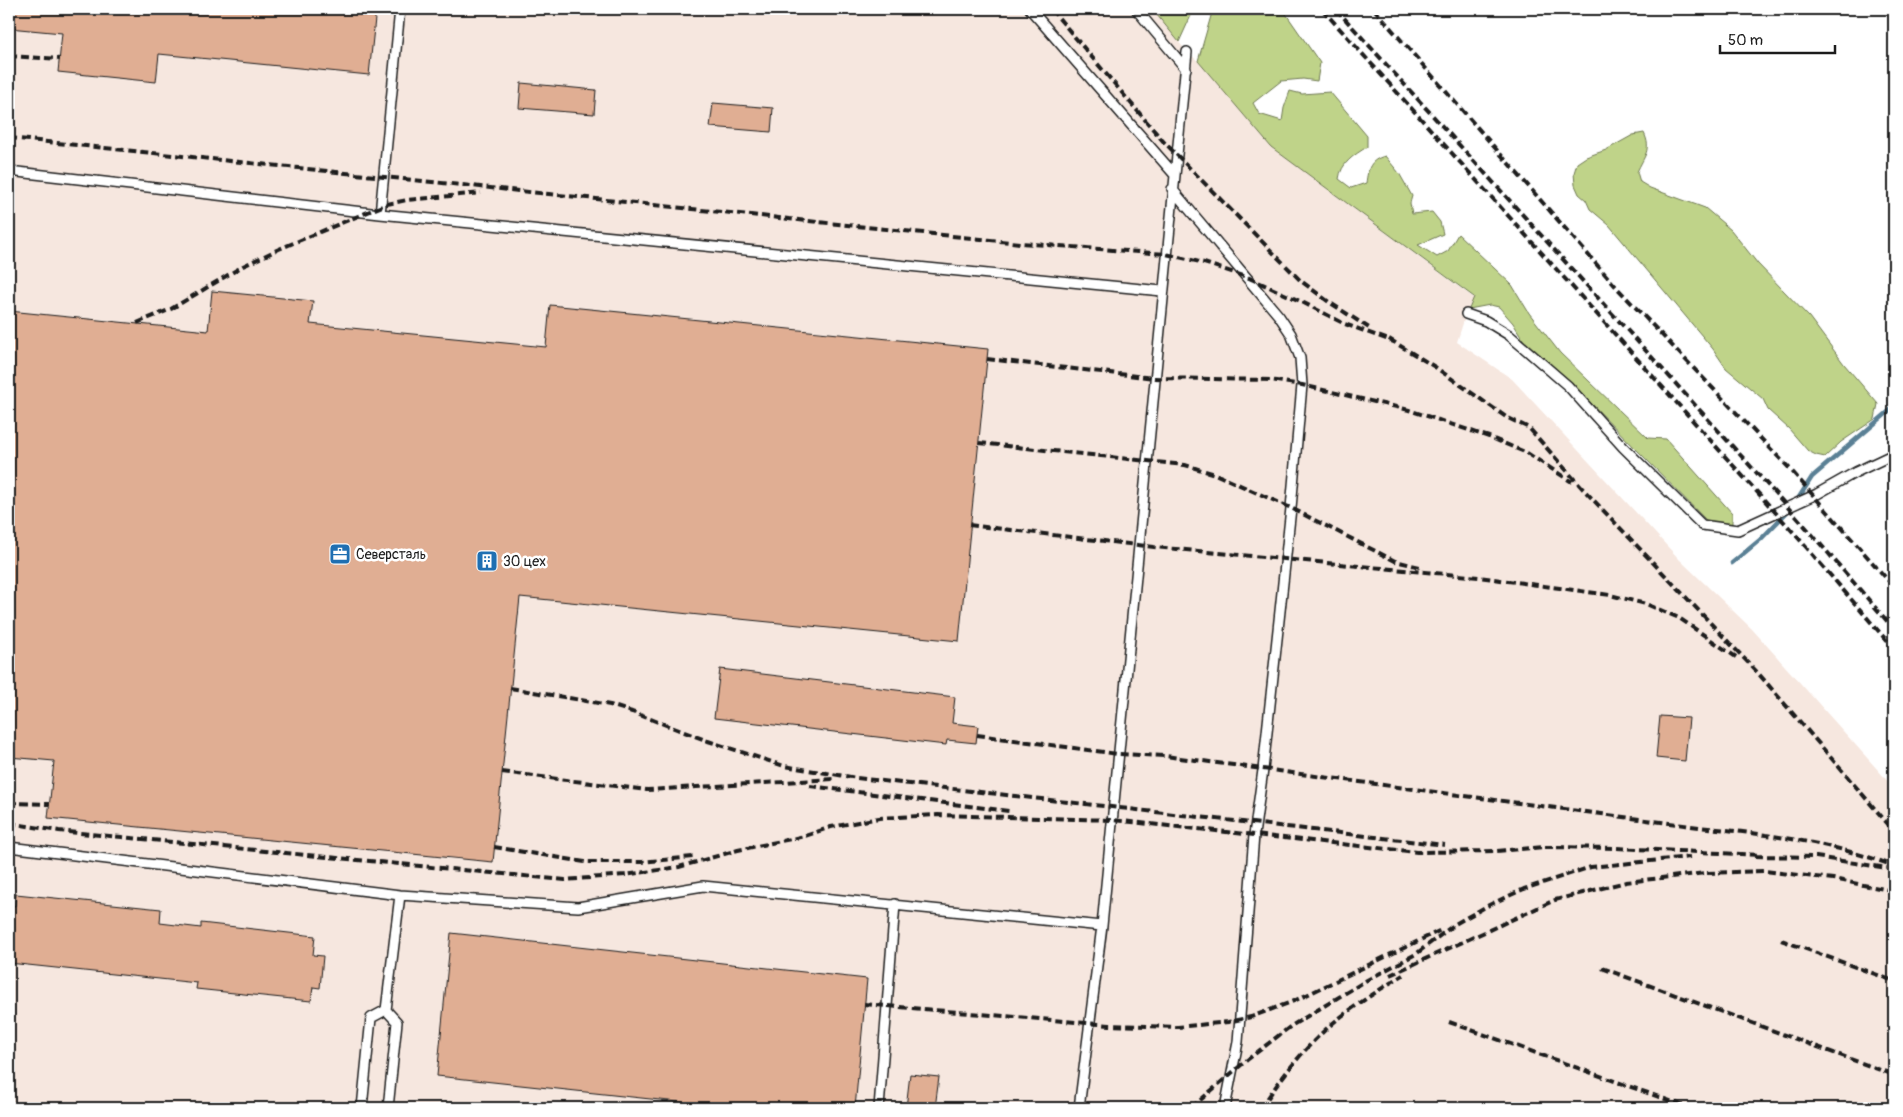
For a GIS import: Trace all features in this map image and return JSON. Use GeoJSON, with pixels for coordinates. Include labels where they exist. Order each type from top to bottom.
{"type":"FeatureCollection","features":[{"type":"Feature","properties":{"kind":"lane"},"geometry":{"type":"LineString","coordinates":[[380,214],[400,9]]}},
{"type":"Feature","properties":{"kind":"lane"},"geometry":{"type":"LineString","coordinates":[[1030,9],[1174,174]]}},
{"type":"Feature","properties":{"kind":"lane"},"geometry":{"type":"LineString","coordinates":[[1136,9],[1186,69]]}},
{"type":"Feature","properties":{"kind":"lane"},"geometry":{"type":"LineString","coordinates":[[1079,1108],[1102,926],[1172,189],[1187,52]]}},
{"type":"Feature","properties":{"kind":"lane"},"geometry":{"type":"LineString","coordinates":[[9,171],[380,214],[1162,292]]}},
{"type":"Feature","properties":{"kind":"lane"},"geometry":{"type":"LineString","coordinates":[[1172,189],[1279,316],[1291,334],[1300,358],[1302,376],[1291,508],[1263,770],[1254,835],[1238,1042],[1225,1108]]}},
{"type":"Feature","properties":{"kind":"lane"},"geometry":{"type":"LineString","coordinates":[[1466,314],[1486,321],[1509,335],[1568,386],[1623,447],[1702,525],[1738,530],[1816,494],[1894,454]]}},
{"type":"Feature","properties":{"kind":"lane"},"geometry":{"type":"LineString","coordinates":[[9,847],[400,895],[578,906],[703,886],[1102,926]]}},
{"type":"Feature","properties":{"kind":"lane"},"geometry":{"type":"LineString","coordinates":[[388,1108],[397,1022],[386,1010],[400,895]]}},
{"type":"Feature","properties":{"kind":"lane"},"geometry":{"type":"LineString","coordinates":[[879,1108],[895,904]]}},
{"type":"Feature","properties":{"kind":"lane"},"geometry":{"type":"LineString","coordinates":[[362,1108],[371,1018],[386,1010]]}},
{"type":"Feature","properties":{"kind":"shaded area"},"geometry":{"type":"Polygon","coordinates":[[[9,9],[1152,9],[1187,52],[1198,61],[1271,147],[1474,298],[1466,314],[1457,342],[1512,379],[1680,560],[1752,629],[1894,788],[1894,1108],[9,1108],[9,9]]]}},
{"type":"Feature","properties":{"kind":"green space"},"geometry":{"type":"Polygon","coordinates":[[[1152,9],[1194,9],[1179,42],[1152,9]]]}},
{"type":"Feature","properties":{"kind":"green space"},"geometry":{"type":"Polygon","coordinates":[[[1213,9],[1277,9],[1284,11],[1320,63],[1317,81],[1303,79],[1281,81],[1253,103],[1259,114],[1282,121],[1290,91],[1302,94],[1330,92],[1367,136],[1367,147],[1345,164],[1339,179],[1351,188],[1366,183],[1373,162],[1385,156],[1399,173],[1412,196],[1410,203],[1412,214],[1432,212],[1440,222],[1443,234],[1418,245],[1437,257],[1448,251],[1458,234],[1512,285],[1529,313],[1560,353],[1648,438],[1666,439],[1732,513],[1732,524],[1725,526],[1710,524],[1572,384],[1527,346],[1513,323],[1499,307],[1490,305],[1469,309],[1474,297],[1271,147],[1198,61],[1213,9]]]}},
{"type":"Feature","properties":{"kind":"green space"},"geometry":{"type":"Polygon","coordinates":[[[1644,133],[1647,149],[1637,172],[1640,182],[1650,188],[1705,208],[1731,230],[1758,264],[1809,317],[1844,364],[1878,404],[1875,419],[1841,442],[1825,457],[1808,451],[1789,429],[1768,410],[1763,399],[1726,368],[1713,349],[1609,225],[1590,209],[1586,200],[1579,194],[1575,185],[1574,173],[1577,163],[1633,135],[1644,133]]]}},
{"type":"Feature","properties":{"kind":"building"},"geometry":{"type":"Polygon","coordinates":[[[9,9],[376,9],[369,75],[159,54],[156,82],[58,72],[62,33],[9,28],[9,9]]]}},
{"type":"Feature","properties":{"kind":"building"},"geometry":{"type":"Polygon","coordinates":[[[521,83],[596,90],[594,114],[519,108],[521,83]]]}},
{"type":"Feature","properties":{"kind":"building"},"geometry":{"type":"Polygon","coordinates":[[[713,103],[773,108],[771,132],[710,127],[713,103]]]}},
{"type":"Feature","properties":{"kind":"building","name":"30 цех"},"geometry":{"type":"Polygon","coordinates":[[[212,291],[313,301],[310,324],[546,347],[550,305],[988,349],[959,641],[520,597],[493,862],[48,818],[54,761],[9,757],[9,311],[208,331],[212,291]]]}},
{"type":"Feature","properties":{"kind":"building"},"geometry":{"type":"Polygon","coordinates":[[[720,669],[955,697],[952,723],[978,726],[976,743],[947,740],[946,745],[714,718],[720,669]]]}},
{"type":"Feature","properties":{"kind":"building"},"geometry":{"type":"Polygon","coordinates":[[[1660,716],[1689,718],[1685,761],[1656,758],[1660,716]]]}},
{"type":"Feature","properties":{"kind":"building"},"geometry":{"type":"Polygon","coordinates":[[[16,894],[161,909],[160,923],[201,928],[201,923],[315,936],[313,955],[323,956],[320,988],[313,987],[311,1001],[196,989],[197,983],[9,963],[9,905],[15,906],[16,894]]]}},
{"type":"Feature","properties":{"kind":"building"},"geometry":{"type":"Polygon","coordinates":[[[451,933],[867,979],[855,1108],[734,1108],[437,1076],[451,933]]]}},
{"type":"Feature","properties":{"kind":"building"},"geometry":{"type":"Polygon","coordinates":[[[910,1074],[939,1077],[935,1108],[906,1108],[910,1074]]]}},
{"type":"Feature","properties":{"kind":"waterway"},"geometry":{"type":"LineString","coordinates":[[1796,502],[1812,477],[1894,407]]}},
{"type":"Feature","properties":{"kind":"waterway"},"geometry":{"type":"LineString","coordinates":[[1732,563],[1761,539],[1791,508]]}},
{"type":"Feature","properties":{"kind":"railway"},"geometry":{"type":"LineString","coordinates":[[1051,9],[1163,141],[1301,281],[1369,328]]}},
{"type":"Feature","properties":{"kind":"railway"},"geometry":{"type":"LineString","coordinates":[[1322,9],[1794,533],[1894,649]]}},
{"type":"Feature","properties":{"kind":"railway"},"geometry":{"type":"LineString","coordinates":[[1336,9],[1803,524],[1894,629]]}},
{"type":"Feature","properties":{"kind":"railway"},"geometry":{"type":"LineString","coordinates":[[1374,9],[1618,289],[1790,469],[1894,587]]}},
{"type":"Feature","properties":{"kind":"railway"},"geometry":{"type":"LineString","coordinates":[[9,56],[60,59]]}},
{"type":"Feature","properties":{"kind":"railway"},"geometry":{"type":"LineString","coordinates":[[9,138],[1020,243],[1166,254],[1204,263],[1247,277],[1345,324],[1394,342]]}},
{"type":"Feature","properties":{"kind":"railway"},"geometry":{"type":"LineString","coordinates":[[137,323],[171,309],[243,266],[387,204],[407,200],[481,193]]}},
{"type":"Feature","properties":{"kind":"railway"},"geometry":{"type":"LineString","coordinates":[[1389,339],[1435,367],[1506,417],[1529,428],[1583,489],[1758,673],[1894,831]]}},
{"type":"Feature","properties":{"kind":"railway"},"geometry":{"type":"LineString","coordinates":[[987,359],[1154,378],[1270,380],[1302,385],[1409,410],[1489,437],[1527,453],[1572,482]]}},
{"type":"Feature","properties":{"kind":"railway"},"geometry":{"type":"LineString","coordinates":[[979,443],[1185,465],[1215,474],[1291,508],[1395,561],[1420,567]]}},
{"type":"Feature","properties":{"kind":"railway"},"geometry":{"type":"LineString","coordinates":[[969,525],[1154,547],[1479,577],[1610,595],[1646,604],[1679,618],[1736,657]]}},
{"type":"Feature","properties":{"kind":"railway"},"geometry":{"type":"LineString","coordinates":[[510,688],[610,705],[708,741],[784,766],[857,778],[1445,845]]}},
{"type":"Feature","properties":{"kind":"railway"},"geometry":{"type":"LineString","coordinates":[[977,735],[1118,754],[1165,756],[1774,836],[1822,845],[1894,866]]}},
{"type":"Feature","properties":{"kind":"railway"},"geometry":{"type":"LineString","coordinates":[[502,772],[647,790],[834,779]]}},
{"type":"Feature","properties":{"kind":"railway"},"geometry":{"type":"LineString","coordinates":[[810,786],[1009,811]]}},
{"type":"Feature","properties":{"kind":"railway"},"geometry":{"type":"LineString","coordinates":[[9,803],[50,804]]}},
{"type":"Feature","properties":{"kind":"railway"},"geometry":{"type":"LineString","coordinates":[[9,823],[59,831],[565,880],[625,875],[679,867],[738,850],[805,836],[831,827],[879,818],[938,815],[1112,820],[1417,852],[1496,851],[1545,847],[1616,848],[1761,855]]}},
{"type":"Feature","properties":{"kind":"railway"},"geometry":{"type":"LineString","coordinates":[[494,847],[585,862],[642,862],[693,857]]}},
{"type":"Feature","properties":{"kind":"railway"},"geometry":{"type":"LineString","coordinates":[[1755,856],[1816,857],[1887,868]]}},
{"type":"Feature","properties":{"kind":"railway"},"geometry":{"type":"LineString","coordinates":[[1191,1108],[1247,1060],[1291,1026],[1367,980],[1416,954],[1455,924],[1489,905],[1524,889],[1591,867],[1690,857]]}},
{"type":"Feature","properties":{"kind":"railway"},"geometry":{"type":"LineString","coordinates":[[1390,975],[1555,900],[1626,882],[1706,873],[1764,871],[1833,879],[1894,891]]}},
{"type":"Feature","properties":{"kind":"railway"},"geometry":{"type":"LineString","coordinates":[[864,1004],[1110,1025],[1178,1027],[1228,1022],[1251,1017],[1294,1001],[1441,930]]}},
{"type":"Feature","properties":{"kind":"railway"},"geometry":{"type":"LineString","coordinates":[[1781,940],[1894,981]]}},
{"type":"Feature","properties":{"kind":"railway"},"geometry":{"type":"LineString","coordinates":[[1602,968],[1894,1075]]}},
{"type":"Feature","properties":{"kind":"railway"},"geometry":{"type":"LineString","coordinates":[[1261,1108],[1278,1083],[1308,1047],[1330,1025],[1403,975]]}},
{"type":"Feature","properties":{"kind":"railway"},"geometry":{"type":"LineString","coordinates":[[1449,1022],[1690,1108]]}},
{"type":"Feature","properties":{"kind":"place","name":"Северсталь"},"geometry":{"type":"Point","coordinates":[340,554]}},
{"type":"Feature","properties":{"kind":"place","name":"30 цех"},"geometry":{"type":"Point","coordinates":[487,561]}}]}
